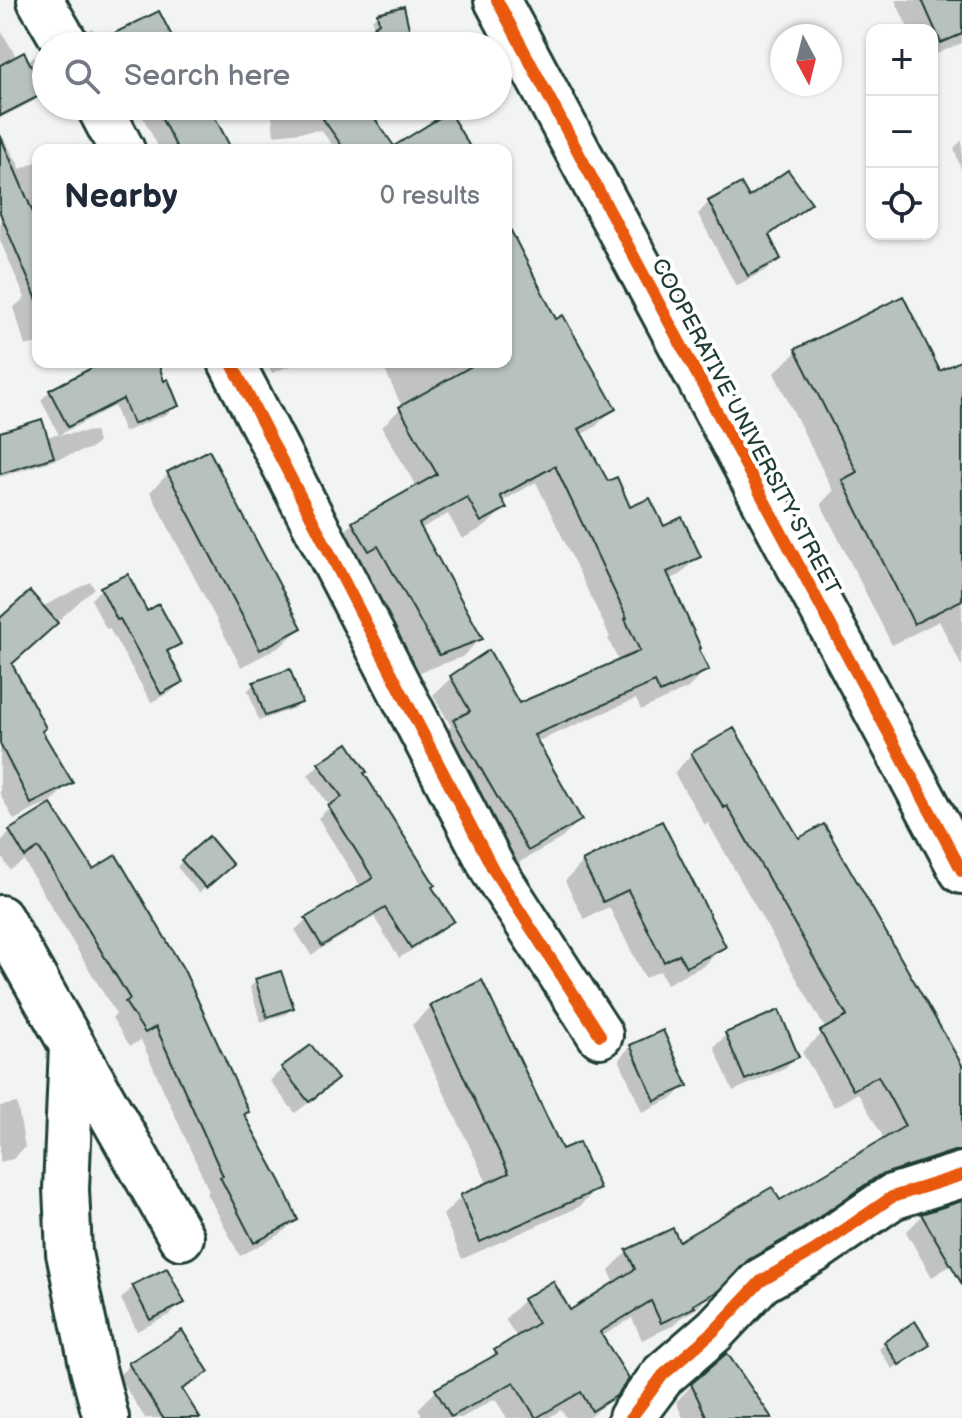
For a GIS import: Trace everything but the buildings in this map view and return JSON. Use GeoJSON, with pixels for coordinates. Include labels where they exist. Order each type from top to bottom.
{"type":"FeatureCollection","features":[{"type":"Feature","properties":{"kind":"street"},"geometry":{"type":"LineString","coordinates":[[40,0],[59,32]]}},
{"type":"Feature","properties":{"kind":"street","name":"COOPERATIVE UNIVERSITY STREET"},"geometry":{"type":"LineString","coordinates":[[497,0],[962,871]]}},
{"type":"Feature","properties":{"kind":"street"},"geometry":{"type":"LineString","coordinates":[[106,120],[119,144]]}},
{"type":"Feature","properties":{"kind":"street"},"geometry":{"type":"LineString","coordinates":[[234,368],[494,871],[600,1035]]}},
{"type":"Feature","properties":{"kind":"street"},"geometry":{"type":"LineString","coordinates":[[0,918],[181,1237]]}},
{"type":"Feature","properties":{"kind":"street"},"geometry":{"type":"LineString","coordinates":[[72,1046],[66,1189],[69,1253],[106,1418]]}},
{"type":"Feature","properties":{"kind":"street"},"geometry":{"type":"LineString","coordinates":[[631,1418],[663,1375],[715,1330],[761,1281],[815,1250],[892,1197],[962,1175]]}},
{"type":"Feature","properties":{"kind":"cycle path"},"geometry":{"type":"LineString","coordinates":[[497,0],[962,871]]}},
{"type":"Feature","properties":{"kind":"cycle path"},"geometry":{"type":"LineString","coordinates":[[234,368],[494,871],[600,1035]]}},
{"type":"Feature","properties":{"kind":"cycle path"},"geometry":{"type":"LineString","coordinates":[[631,1418],[663,1375],[715,1330],[761,1281],[815,1250],[892,1197],[962,1175]]}}]}
